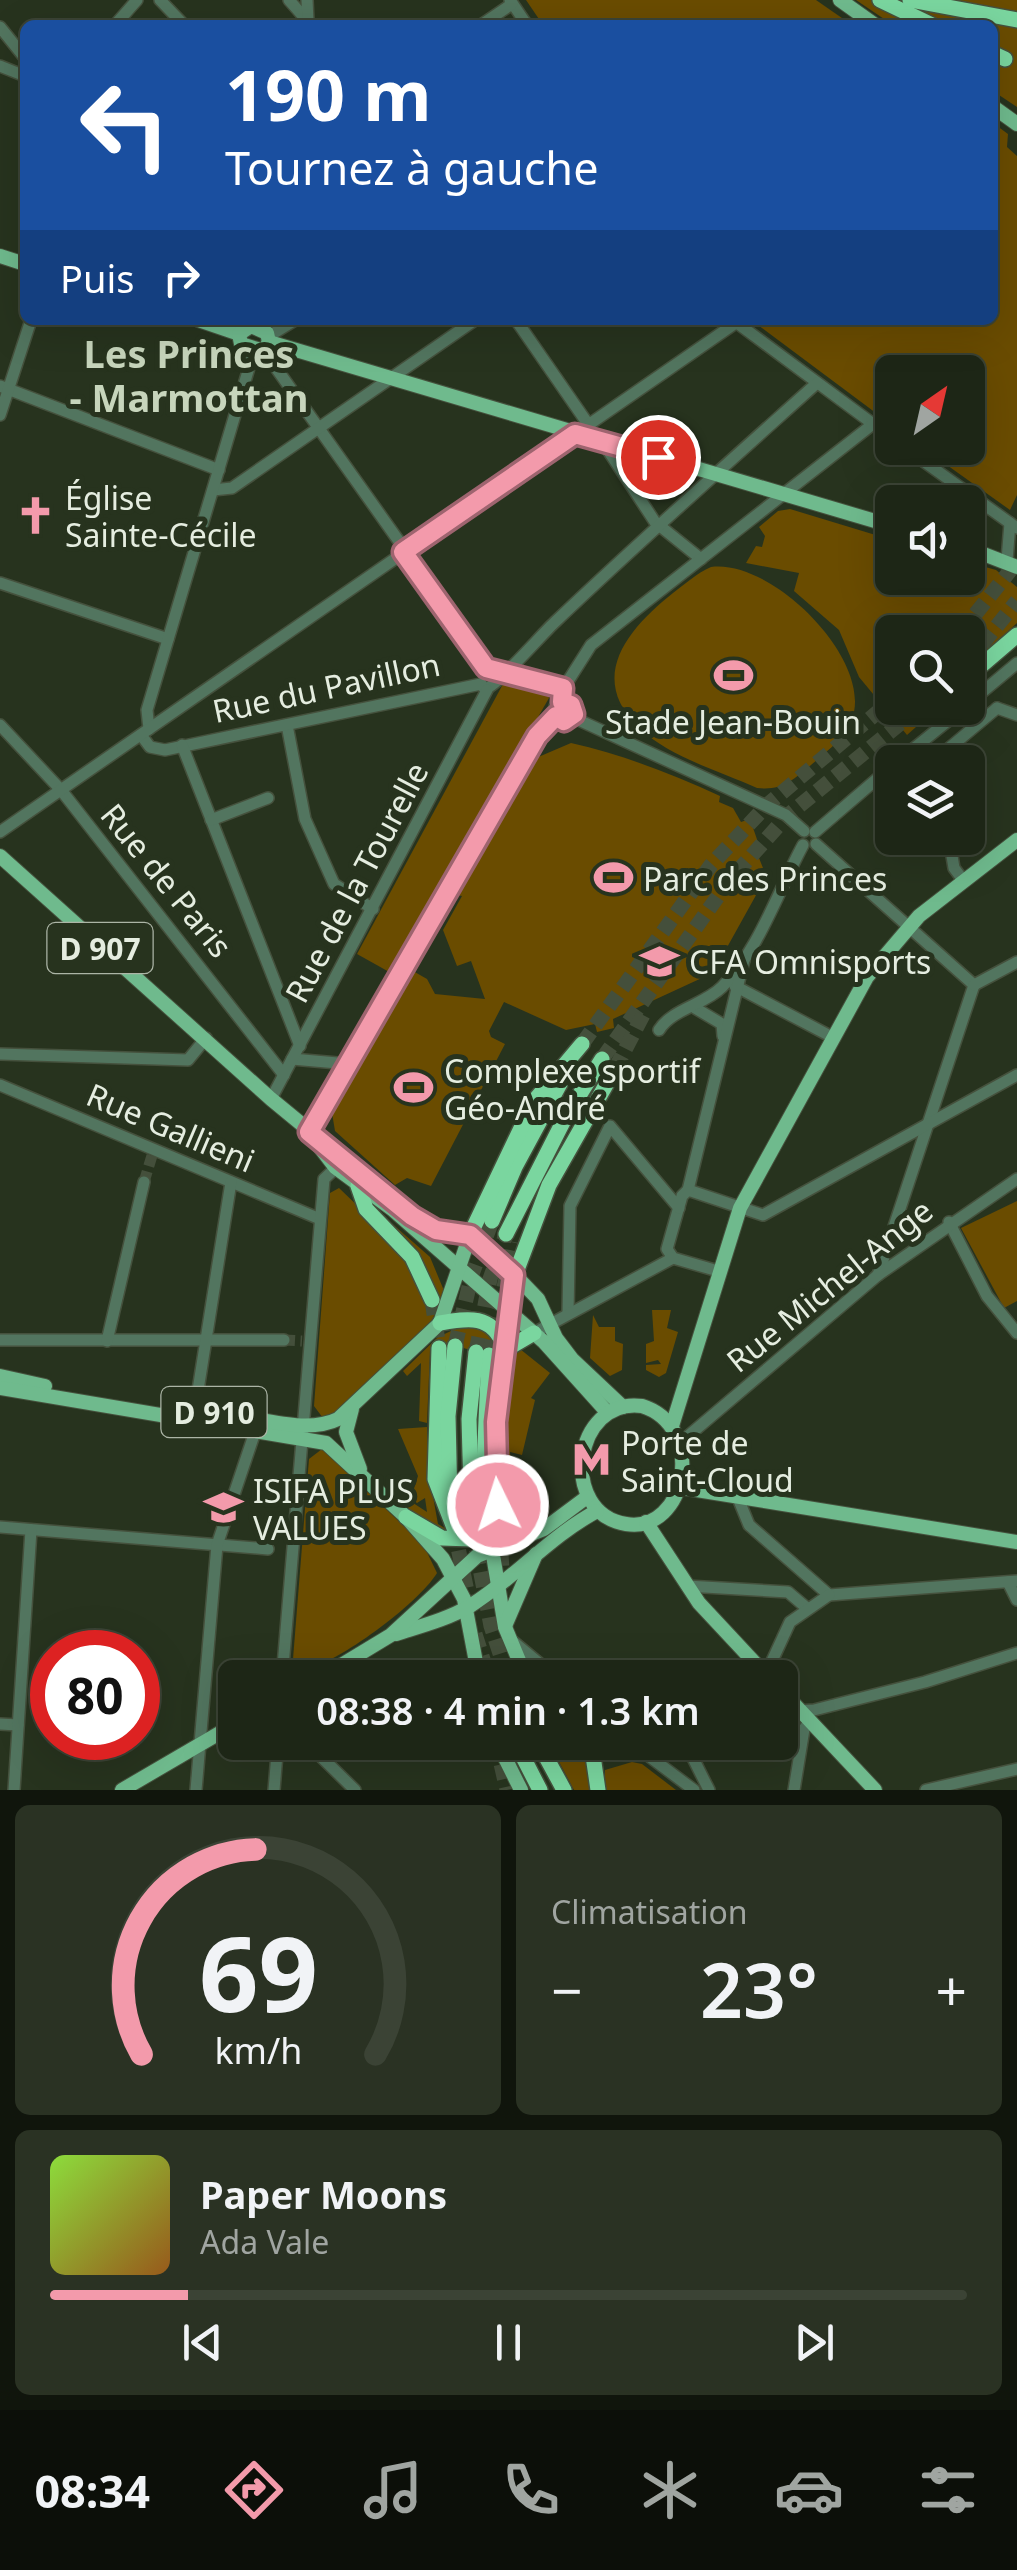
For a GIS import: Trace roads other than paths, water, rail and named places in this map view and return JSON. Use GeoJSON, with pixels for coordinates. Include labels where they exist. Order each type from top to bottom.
{"type":"FeatureCollection","features":[{"type":"Feature","properties":{"kind":"highway"},"geometry":{"type":"LineString","coordinates":[[880,0],[922,20]]}},
{"type":"Feature","properties":{"kind":"highway"},"geometry":{"type":"LineString","coordinates":[[910,0],[1017,20]]}},
{"type":"Feature","properties":{"kind":"highway"},"geometry":{"type":"LineString","coordinates":[[985,662],[1017,635]]}},
{"type":"Feature","properties":{"kind":"highway"},"geometry":{"type":"LineString","coordinates":[[470,1235],[534,1101],[582,1044],[515,1167],[492,1220]]}},
{"type":"Feature","properties":{"kind":"highway"},"geometry":{"type":"LineString","coordinates":[[510,1238],[535,1177],[609,1064],[548,1185],[514,1275]]}},
{"type":"Feature","properties":{"kind":"highway"},"geometry":{"type":"LineString","coordinates":[[358,1186],[366,1209],[412,1256],[432,1300]]}},
{"type":"Feature","properties":{"kind":"highway"},"geometry":{"type":"LineString","coordinates":[[498,1505],[496,1422],[509,1314]]}},
{"type":"Feature","properties":{"kind":"highway"},"geometry":{"type":"LineString","coordinates":[[440,1323],[476,1318],[499,1334],[505,1350]]}},
{"type":"Feature","properties":{"kind":"highway"},"geometry":{"type":"LineString","coordinates":[[505,1350],[534,1333]]}},
{"type":"Feature","properties":{"kind":"highway"},"geometry":{"type":"LineString","coordinates":[[447,1347],[446,1470],[463,1528],[468,1436],[482,1354],[492,1549]]}},
{"type":"Feature","properties":{"kind":"highway"},"geometry":{"type":"LineString","coordinates":[[406,1517],[442,1538],[460,1540],[480,1534],[488,1520]]}},
{"type":"Feature","properties":{"kind":"highway"},"geometry":{"type":"LineString","coordinates":[[488,1520],[523,1538]]}},
{"type":"Feature","properties":{"kind":"highway"},"geometry":{"type":"LineString","coordinates":[[525,1760],[540,1790]]}},
{"type":"Feature","properties":{"kind":"highway"},"geometry":{"type":"LineString","coordinates":[[548,1760],[564,1790]]}},
{"type":"Feature","properties":{"kind":"highway"},"geometry":{"type":"LineString","coordinates":[[594,1760],[598,1790]]}},
{"type":"Feature","properties":{"kind":"main road"},"geometry":{"type":"LineString","coordinates":[[840,0],[869,20]]}},
{"type":"Feature","properties":{"kind":"main road"},"geometry":{"type":"LineString","coordinates":[[219,325],[875,521]]}},
{"type":"Feature","properties":{"kind":"main road"},"geometry":{"type":"LineString","coordinates":[[985,552],[1014,560]]}},
{"type":"Feature","properties":{"kind":"main road"},"geometry":{"type":"LineString","coordinates":[[668,1420],[682,1390],[740,1208],[867,977],[906,928],[1017,840]]}},
{"type":"Feature","properties":{"kind":"main road","name":"D 907"},"geometry":{"type":"LineString","coordinates":[[0,856],[309,1132]]}},
{"type":"Feature","properties":{"kind":"main road"},"geometry":{"type":"LineString","coordinates":[[309,1132],[335,1167],[392,1208],[459,1271],[534,1333],[607,1412]]}},
{"type":"Feature","properties":{"kind":"main road"},"geometry":{"type":"LineString","coordinates":[[309,1132],[436,1230],[470,1235],[538,1300],[583,1372],[623,1407]]}},
{"type":"Feature","properties":{"kind":"main road"},"geometry":{"type":"LineString","coordinates":[[304,1432],[327,1424],[352,1408],[440,1323],[470,1235]]}},
{"type":"Feature","properties":{"kind":"main road"},"geometry":{"type":"LineString","coordinates":[[509,1314],[514,1275]]}},
{"type":"Feature","properties":{"kind":"main road","name":"D 910"},"geometry":{"type":"LineString","coordinates":[[0,1376],[304,1432]]}},
{"type":"Feature","properties":{"kind":"main road","name":"D 910"},"geometry":{"type":"LineString","coordinates":[[0,1388],[256,1429],[304,1432]]}},
{"type":"Feature","properties":{"kind":"main road"},"geometry":{"type":"LineString","coordinates":[[642,1406],[668,1420],[681,1442],[678,1487],[666,1510],[646,1522],[627,1525],[597,1511],[587,1497],[582,1475],[588,1436],[607,1412],[642,1406]]}},
{"type":"Feature","properties":{"kind":"main road"},"geometry":{"type":"LineString","coordinates":[[352,1408],[346,1432],[362,1474]]}},
{"type":"Feature","properties":{"kind":"main road"},"geometry":{"type":"LineString","coordinates":[[304,1432],[326,1442],[432,1543],[466,1608],[476,1660]]}},
{"type":"Feature","properties":{"kind":"main road"},"geometry":{"type":"LineString","coordinates":[[678,1487],[1017,1542]]}},
{"type":"Feature","properties":{"kind":"main road"},"geometry":{"type":"LineString","coordinates":[[350,1660],[391,1635],[452,1575],[492,1549],[544,1529],[587,1497]]}},
{"type":"Feature","properties":{"kind":"main road"},"geometry":{"type":"LineString","coordinates":[[391,1635],[466,1608],[498,1586],[539,1548],[597,1511]]}},
{"type":"Feature","properties":{"kind":"main road"},"geometry":{"type":"LineString","coordinates":[[646,1522],[687,1586],[754,1660]]}},
{"type":"Feature","properties":{"kind":"main road"},"geometry":{"type":"LineString","coordinates":[[506,1632],[539,1548]]}},
{"type":"Feature","properties":{"kind":"main road"},"geometry":{"type":"LineString","coordinates":[[492,1549],[506,1632],[519,1660]]}},
{"type":"Feature","properties":{"kind":"main road"},"geometry":{"type":"LineString","coordinates":[[432,1623],[458,1627],[472,1636]]}},
{"type":"Feature","properties":{"kind":"main road"},"geometry":{"type":"LineString","coordinates":[[798,1709],[875,1790]]}},
{"type":"Feature","properties":{"kind":"main road"},"geometry":{"type":"LineString","coordinates":[[122,1790],[218,1733]]}},
{"type":"Feature","properties":{"kind":"main road"},"geometry":{"type":"LineString","coordinates":[[506,1760],[521,1790]]}},
{"type":"Feature","properties":{"kind":"street"},"geometry":{"type":"LineString","coordinates":[[120,20],[137,0]]}},
{"type":"Feature","properties":{"kind":"street"},"geometry":{"type":"LineString","coordinates":[[160,0],[179,20]]}},
{"type":"Feature","properties":{"kind":"street"},"geometry":{"type":"LineString","coordinates":[[289,0],[306,20]]}},
{"type":"Feature","properties":{"kind":"street"},"geometry":{"type":"LineString","coordinates":[[488,20],[511,2]]}},
{"type":"Feature","properties":{"kind":"street"},"geometry":{"type":"LineString","coordinates":[[0,27],[20,52]]}},
{"type":"Feature","properties":{"kind":"street"},"geometry":{"type":"LineString","coordinates":[[0,66],[20,74]]}},
{"type":"Feature","properties":{"kind":"street"},"geometry":{"type":"LineString","coordinates":[[0,415],[4,388],[29,325]]}},
{"type":"Feature","properties":{"kind":"street"},"geometry":{"type":"LineString","coordinates":[[256,334],[281,325]]}},
{"type":"Feature","properties":{"kind":"street"},"geometry":{"type":"LineString","coordinates":[[213,490],[232,488],[468,325]]}},
{"type":"Feature","properties":{"kind":"street"},"geometry":{"type":"LineString","coordinates":[[519,325],[588,424]]}},
{"type":"Feature","properties":{"kind":"street"},"geometry":{"type":"LineString","coordinates":[[0,832],[730,325]]}},
{"type":"Feature","properties":{"kind":"street"},"geometry":{"type":"LineString","coordinates":[[309,1132],[536,739],[556,716],[555,707],[591,645],[873,424],[741,325]]}},
{"type":"Feature","properties":{"kind":"street"},"geometry":{"type":"LineString","coordinates":[[256,334],[403,552],[497,672],[563,695],[573,708],[572,717]]}},
{"type":"Feature","properties":{"kind":"street"},"geometry":{"type":"LineString","coordinates":[[256,334],[147,710],[145,732],[157,750],[182,744],[300,1046]]}},
{"type":"Feature","properties":{"kind":"street"},"geometry":{"type":"LineString","coordinates":[[497,672],[817,383]]}},
{"type":"Feature","properties":{"kind":"street"},"geometry":{"type":"LineString","coordinates":[[4,388],[218,470]]}},
{"type":"Feature","properties":{"kind":"street"},"geometry":{"type":"LineString","coordinates":[[602,441],[660,527],[702,560]]}},
{"type":"Feature","properties":{"kind":"street"},"geometry":{"type":"LineString","coordinates":[[929,465],[1014,526],[1014,560]]}},
{"type":"Feature","properties":{"kind":"street"},"geometry":{"type":"LineString","coordinates":[[0,584],[168,640]]}},
{"type":"Feature","properties":{"kind":"street"},"geometry":{"type":"LineString","coordinates":[[985,689],[1017,663]]}},
{"type":"Feature","properties":{"kind":"street","name":"Rue de la Tourelle"},"geometry":{"type":"LineString","coordinates":[[271,1099],[373,909],[484,686],[497,672]]}},
{"type":"Feature","properties":{"kind":"street","name":"Rue du Pavillon"},"geometry":{"type":"LineString","coordinates":[[182,744],[484,686]]}},
{"type":"Feature","properties":{"kind":"street"},"geometry":{"type":"LineString","coordinates":[[985,692],[996,708],[1017,715]]}},
{"type":"Feature","properties":{"kind":"street"},"geometry":{"type":"LineString","coordinates":[[954,745],[996,708]]}},
{"type":"Feature","properties":{"kind":"street"},"geometry":{"type":"LineString","coordinates":[[556,716],[564,721],[572,717]]}},
{"type":"Feature","properties":{"kind":"street"},"geometry":{"type":"LineString","coordinates":[[572,717],[786,814],[906,928],[974,985]]}},
{"type":"Feature","properties":{"kind":"street","name":"Rue de Paris"},"geometry":{"type":"LineString","coordinates":[[0,725],[61,790],[284,1074]]}},
{"type":"Feature","properties":{"kind":"street"},"geometry":{"type":"LineString","coordinates":[[287,725],[305,819],[334,884],[373,909]]}},
{"type":"Feature","properties":{"kind":"street"},"geometry":{"type":"LineString","coordinates":[[918,745],[943,725]]}},
{"type":"Feature","properties":{"kind":"street"},"geometry":{"type":"LineString","coordinates":[[659,1030],[669,1018],[695,1008],[726,983],[744,960],[809,838],[875,781]]}},
{"type":"Feature","properties":{"kind":"street"},"geometry":{"type":"LineString","coordinates":[[211,820],[268,798]]}},
{"type":"Feature","properties":{"kind":"street"},"geometry":{"type":"LineString","coordinates":[[952,855],[954,868],[963,880]]}},
{"type":"Feature","properties":{"kind":"street"},"geometry":{"type":"LineString","coordinates":[[718,1271],[673,1258],[667,1249],[688,1190],[744,960]]}},
{"type":"Feature","properties":{"kind":"street"},"geometry":{"type":"LineString","coordinates":[[878,1275],[974,985],[1017,962]]}},
{"type":"Feature","properties":{"kind":"street"},"geometry":{"type":"LineString","coordinates":[[726,983],[834,1038]]}},
{"type":"Feature","properties":{"kind":"street"},"geometry":{"type":"LineString","coordinates":[[695,1008],[722,1024],[724,1041]]}},
{"type":"Feature","properties":{"kind":"street"},"geometry":{"type":"LineString","coordinates":[[0,1054],[188,1060],[204,1041]]}},
{"type":"Feature","properties":{"kind":"street"},"geometry":{"type":"LineString","coordinates":[[292,1059],[349,1064]]}},
{"type":"Feature","properties":{"kind":"street"},"geometry":{"type":"LineString","coordinates":[[688,1190],[763,1215],[1017,1075]]}},
{"type":"Feature","properties":{"kind":"street","name":"Rue Gallieni"},"geometry":{"type":"LineString","coordinates":[[0,1084],[320,1219]]}},
{"type":"Feature","properties":{"kind":"street"},"geometry":{"type":"LineString","coordinates":[[568,1314],[570,1206],[610,1126],[679,1208]]}},
{"type":"Feature","properties":{"kind":"street"},"geometry":{"type":"LineString","coordinates":[[284,1660],[304,1432],[306,1341],[324,1179],[335,1167],[353,1168]]}},
{"type":"Feature","properties":{"kind":"street","name":"Rue Michel-Ange"},"geometry":{"type":"LineString","coordinates":[[681,1442],[878,1275],[949,1222],[1017,1179]]}},
{"type":"Feature","properties":{"kind":"street"},"geometry":{"type":"LineString","coordinates":[[107,1342],[144,1182]]}},
{"type":"Feature","properties":{"kind":"street"},"geometry":{"type":"LineString","coordinates":[[195,1409],[231,1182]]}},
{"type":"Feature","properties":{"kind":"street"},"geometry":{"type":"LineString","coordinates":[[949,1222],[987,1296],[1017,1333]]}},
{"type":"Feature","properties":{"kind":"street"},"geometry":{"type":"LineString","coordinates":[[534,1333],[673,1258]]}},
{"type":"Feature","properties":{"kind":"street"},"geometry":{"type":"LineString","coordinates":[[0,1340],[284,1340]]}},
{"type":"Feature","properties":{"kind":"street"},"geometry":{"type":"LineString","coordinates":[[196,1790],[217,1545],[256,1429]]}},
{"type":"Feature","properties":{"kind":"street"},"geometry":{"type":"LineString","coordinates":[[738,1498],[749,1525],[829,1596]]}},
{"type":"Feature","properties":{"kind":"street"},"geometry":{"type":"LineString","coordinates":[[0,1527],[268,1549]]}},
{"type":"Feature","properties":{"kind":"street"},"geometry":{"type":"LineString","coordinates":[[14,1790],[31,1530]]}},
{"type":"Feature","properties":{"kind":"street"},"geometry":{"type":"LineString","coordinates":[[775,1660],[790,1622],[829,1596],[1012,1581],[1017,1600]]}},
{"type":"Feature","properties":{"kind":"street"},"geometry":{"type":"LineString","coordinates":[[687,1586],[788,1592],[808,1609]]}},
{"type":"Feature","properties":{"kind":"street"},"geometry":{"type":"LineString","coordinates":[[506,1632],[537,1660]]}},
{"type":"Feature","properties":{"kind":"street"},"geometry":{"type":"LineString","coordinates":[[798,1715],[1017,1653]]}},
{"type":"Feature","properties":{"kind":"street"},"geometry":{"type":"LineString","coordinates":[[794,1790],[804,1716]]}},
{"type":"Feature","properties":{"kind":"street"},"geometry":{"type":"LineString","coordinates":[[0,1724],[18,1725]]}},
{"type":"Feature","properties":{"kind":"street"},"geometry":{"type":"LineString","coordinates":[[274,1790],[276,1760]]}},
{"type":"Feature","properties":{"kind":"street"},"geometry":{"type":"LineString","coordinates":[[325,1760],[356,1790]]}},
{"type":"Feature","properties":{"kind":"street"},"geometry":{"type":"LineString","coordinates":[[656,1760],[694,1790]]}},
{"type":"Feature","properties":{"kind":"street"},"geometry":{"type":"LineString","coordinates":[[694,1760],[709,1790]]}},
{"type":"Feature","properties":{"kind":"street"},"geometry":{"type":"LineString","coordinates":[[926,1790],[1017,1769]]}},
{"type":"Feature","properties":{"kind":"tunnel"},"geometry":{"type":"LineString","coordinates":[[975,615],[1017,562]]}},
{"type":"Feature","properties":{"kind":"tunnel"},"geometry":{"type":"LineString","coordinates":[[985,641],[1017,601]]}},
{"type":"Feature","properties":{"kind":"tunnel"},"geometry":{"type":"LineString","coordinates":[[582,1044],[711,865],[766,806],[875,714]]}},
{"type":"Feature","properties":{"kind":"tunnel"},"geometry":{"type":"LineString","coordinates":[[602,1059],[729,881],[787,816],[898,725]]}},
{"type":"Feature","properties":{"kind":"tunnel"},"geometry":{"type":"LineString","coordinates":[[615,1069],[643,1015]]}},
{"type":"Feature","properties":{"kind":"tunnel"},"geometry":{"type":"LineString","coordinates":[[144,1182],[154,1149]]}},
{"type":"Feature","properties":{"kind":"tunnel"},"geometry":{"type":"LineString","coordinates":[[455,1346],[472,1274],[492,1221]]}},
{"type":"Feature","properties":{"kind":"tunnel"},"geometry":{"type":"LineString","coordinates":[[476,1352],[490,1279],[506,1234]]}},
{"type":"Feature","properties":{"kind":"tunnel"},"geometry":{"type":"LineString","coordinates":[[489,1355],[514,1242]]}},
{"type":"Feature","properties":{"kind":"tunnel"},"geometry":{"type":"LineString","coordinates":[[432,1300],[439,1348]]}},
{"type":"Feature","properties":{"kind":"tunnel"},"geometry":{"type":"LineString","coordinates":[[284,1340],[302,1341]]}},
{"type":"Feature","properties":{"kind":"tunnel"},"geometry":{"type":"LineString","coordinates":[[498,1505],[503,1586]]}},
{"type":"Feature","properties":{"kind":"tunnel"},"geometry":{"type":"LineString","coordinates":[[472,1527],[491,1626],[502,1660]]}},
{"type":"Feature","properties":{"kind":"tunnel"},"geometry":{"type":"LineString","coordinates":[[454,1528],[470,1606]]}},
{"type":"Feature","properties":{"kind":"tunnel"},"geometry":{"type":"LineString","coordinates":[[475,1634],[483,1660]]}},
{"type":"Feature","properties":{"kind":"tunnel"},"geometry":{"type":"LineString","coordinates":[[500,1760],[507,1790]]}},
{"type":"Feature","properties":{"kind":"place","name":"Église Sainte-Cécile"},"geometry":{"type":"Point","coordinates":[35,515]}},
{"type":"Feature","properties":{"kind":"place","name":"Stade Jean-Bouin"},"geometry":{"type":"Point","coordinates":[733,676]}},
{"type":"Feature","properties":{"kind":"place","name":"Parc des Princes"},"geometry":{"type":"Point","coordinates":[613,878]}},
{"type":"Feature","properties":{"kind":"place","name":"CFA Omnisports"},"geometry":{"type":"Point","coordinates":[659,961]}},
{"type":"Feature","properties":{"kind":"place","name":"Complexe sportif Géo-André"},"geometry":{"type":"Point","coordinates":[414,1088]}},
{"type":"Feature","properties":{"kind":"place","name":"Porte de Saint-Cloud"},"geometry":{"type":"Point","coordinates":[591,1460]}},
{"type":"Feature","properties":{"kind":"place","name":"ISIFA PLUS VALUES"},"geometry":{"type":"Point","coordinates":[223,1508]}},
{"type":"Feature","properties":{"kind":"district","name":"Les Princes - Marmottan"},"geometry":{"type":"Point","coordinates":[189,374]}}]}
